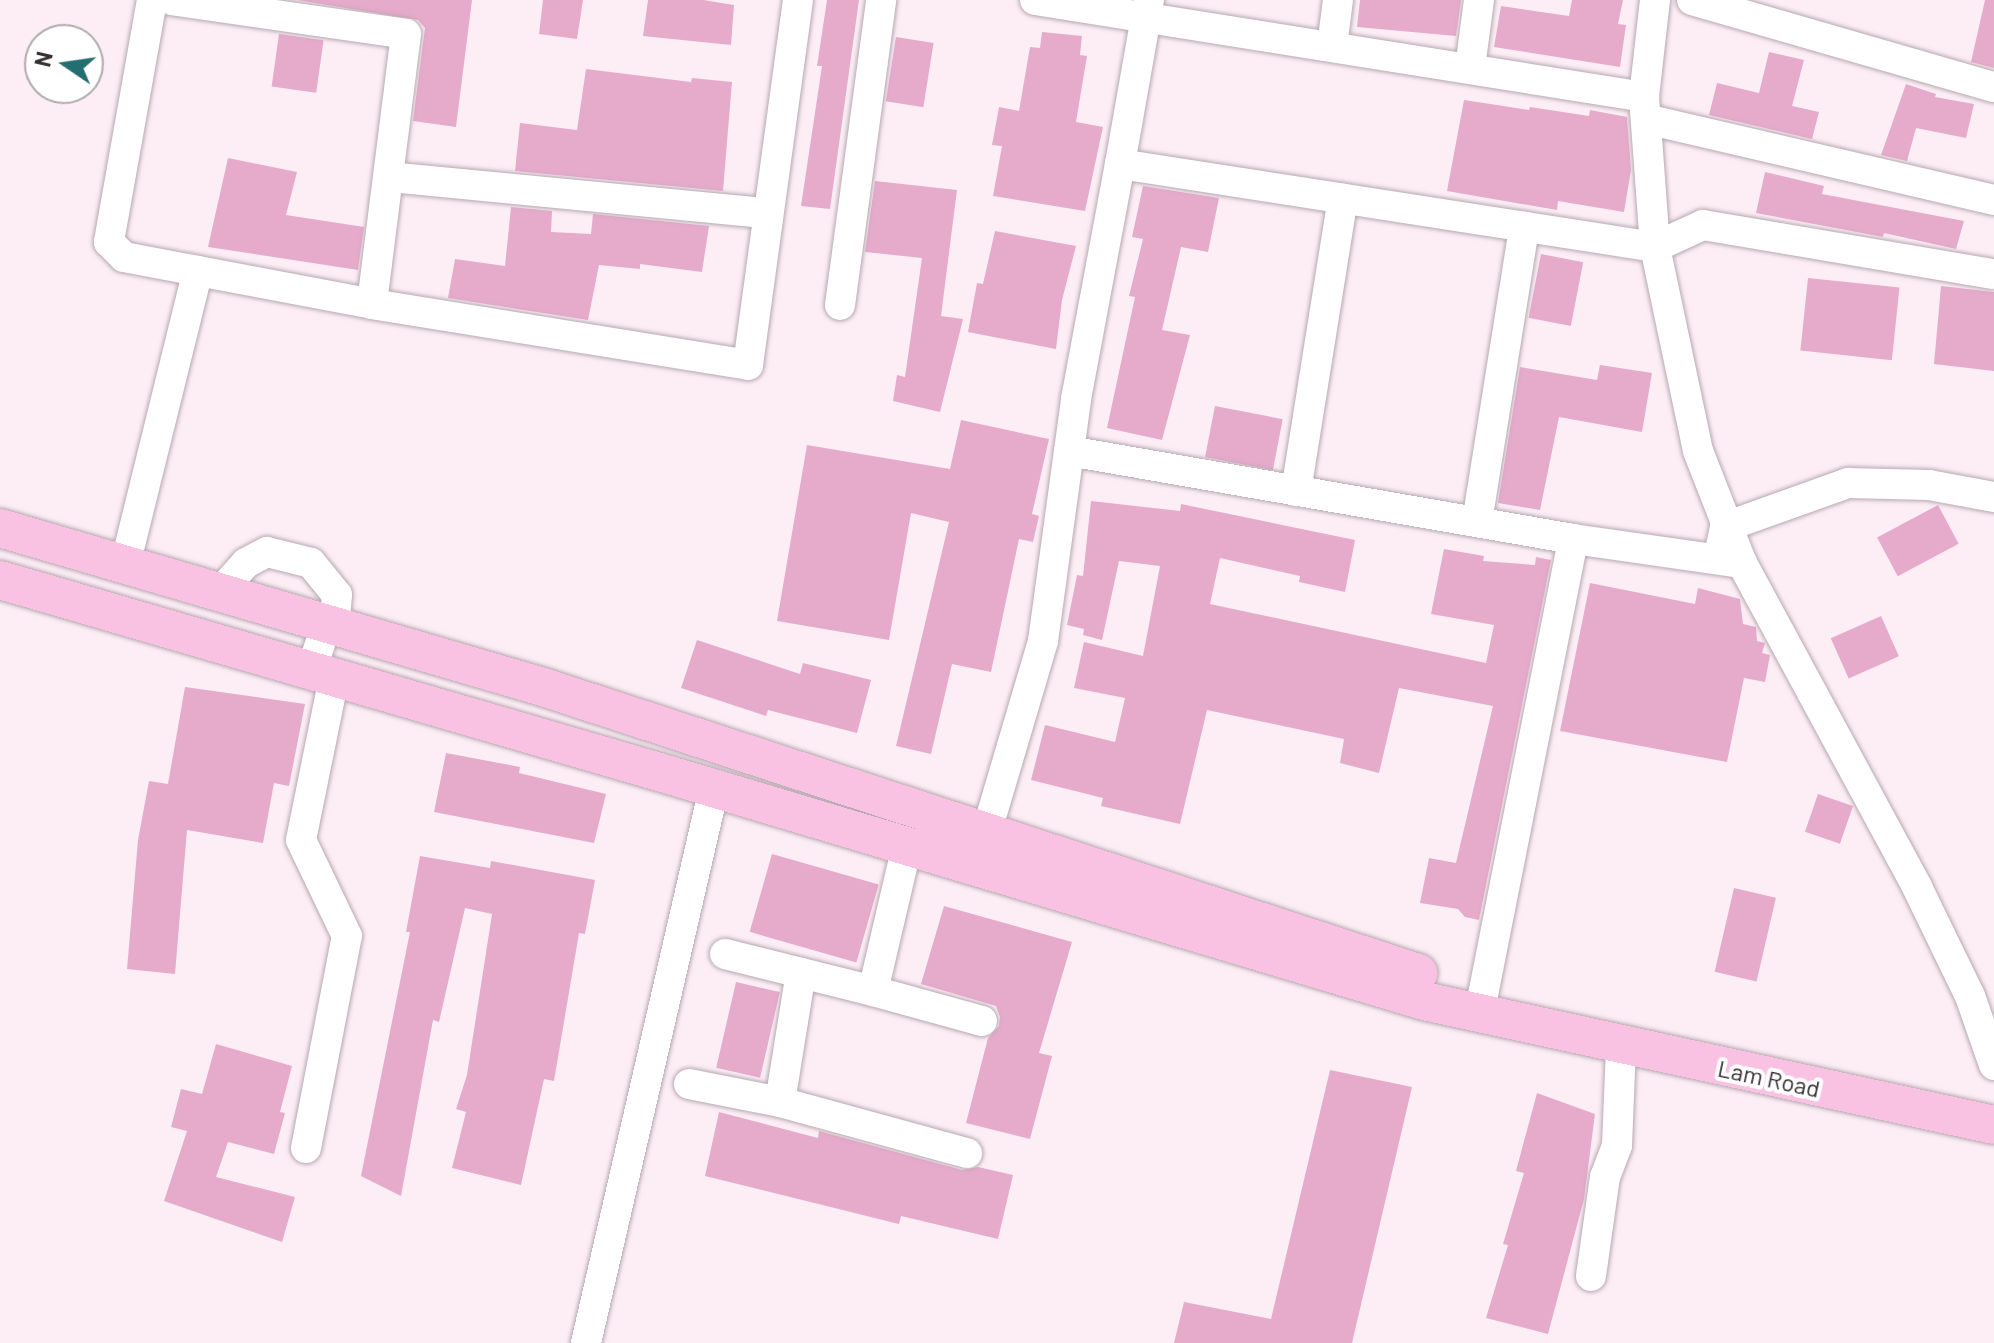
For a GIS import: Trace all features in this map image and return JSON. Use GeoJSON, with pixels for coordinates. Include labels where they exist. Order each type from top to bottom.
{"type":"FeatureCollection","features":[{"type":"Feature","properties":{"kind":"main road"},"geometry":{"type":"LineString","coordinates":[[0,528],[543,687],[981,850],[1424,1001],[1545,1030]]}},
{"type":"Feature","properties":{"kind":"main road"},"geometry":{"type":"LineString","coordinates":[[0,580],[907,846],[981,850],[1438,980],[1545,1030]]}},
{"type":"Feature","properties":{"kind":"main road","name":"Lam Road"},"geometry":{"type":"LineString","coordinates":[[1545,1030],[1994,1125]]}},
{"type":"Feature","properties":{"kind":"street"},"geometry":{"type":"LineString","coordinates":[[152,0],[109,242],[124,257],[372,304],[748,365],[798,0]]}},
{"type":"Feature","properties":{"kind":"street"},"geometry":{"type":"LineString","coordinates":[[171,0],[406,34],[372,304]]}},
{"type":"Feature","properties":{"kind":"street"},"geometry":{"type":"LineString","coordinates":[[840,305],[881,0]]}},
{"type":"Feature","properties":{"kind":"street"},"geometry":{"type":"LineString","coordinates":[[1035,0],[1147,8],[1332,46],[1470,68],[1645,108],[1994,200]]}},
{"type":"Feature","properties":{"kind":"street"},"geometry":{"type":"LineString","coordinates":[[1332,46],[1338,0]]}},
{"type":"Feature","properties":{"kind":"street"},"geometry":{"type":"LineString","coordinates":[[1470,68],[1479,0]]}},
{"type":"Feature","properties":{"kind":"street"},"geometry":{"type":"LineString","coordinates":[[1655,0],[1645,108],[1655,247],[1698,451],[1725,527],[1730,562],[1917,887],[1970,996],[1994,1065]]}},
{"type":"Feature","properties":{"kind":"street"},"geometry":{"type":"LineString","coordinates":[[1692,0],[1994,87]]}},
{"type":"Feature","properties":{"kind":"street"},"geometry":{"type":"LineString","coordinates":[[981,850],[1043,641],[1069,451],[1147,8]]}},
{"type":"Feature","properties":{"kind":"street"},"geometry":{"type":"LineString","coordinates":[[1120,164],[1655,247],[1703,225],[1926,260],[1994,274]]}},
{"type":"Feature","properties":{"kind":"street"},"geometry":{"type":"LineString","coordinates":[[390,177],[767,213]]}},
{"type":"Feature","properties":{"kind":"street"},"geometry":{"type":"LineString","coordinates":[[1296,491],[1343,199]]}},
{"type":"Feature","properties":{"kind":"street"},"geometry":{"type":"LineString","coordinates":[[1477,522],[1524,227]]}},
{"type":"Feature","properties":{"kind":"street"},"geometry":{"type":"LineString","coordinates":[[125,565],[198,271]]}},
{"type":"Feature","properties":{"kind":"street"},"geometry":{"type":"LineString","coordinates":[[1069,451],[1573,539],[1730,562]]}},
{"type":"Feature","properties":{"kind":"street"},"geometry":{"type":"LineString","coordinates":[[1725,527],[1848,483],[1929,485],[1994,497]]}},
{"type":"Feature","properties":{"kind":"street"},"geometry":{"type":"LineString","coordinates":[[1482,1000],[1573,539]]}},
{"type":"Feature","properties":{"kind":"street"},"geometry":{"type":"LineString","coordinates":[[219,593],[246,563],[267,552],[311,563],[337,595],[330,626],[301,840],[347,936],[306,1148]]}},
{"type":"Feature","properties":{"kind":"street"},"geometry":{"type":"LineString","coordinates":[[586,1343],[714,788]]}},
{"type":"Feature","properties":{"kind":"street"},"geometry":{"type":"LineString","coordinates":[[873,991],[907,846]]}},
{"type":"Feature","properties":{"kind":"street"},"geometry":{"type":"LineString","coordinates":[[725,954],[982,1021]]}},
{"type":"Feature","properties":{"kind":"street"},"geometry":{"type":"LineString","coordinates":[[780,1102],[801,973]]}},
{"type":"Feature","properties":{"kind":"street"},"geometry":{"type":"LineString","coordinates":[[1591,1276],[1605,1177],[1617,1146],[1621,1046]]}},
{"type":"Feature","properties":{"kind":"street"},"geometry":{"type":"LineString","coordinates":[[689,1084],[780,1102],[967,1153]]}},
{"type":"Feature","properties":{"kind":"building"},"geometry":{"type":"Polygon","coordinates":[[[297,0],[472,0],[456,127],[413,121],[425,28],[418,20],[297,0]]]}},
{"type":"Feature","properties":{"kind":"building"},"geometry":{"type":"Polygon","coordinates":[[[543,0],[583,0],[577,39],[539,34],[543,0]]]}},
{"type":"Feature","properties":{"kind":"building"},"geometry":{"type":"Polygon","coordinates":[[[648,0],[703,0],[734,5],[731,45],[643,36],[648,0]]]}},
{"type":"Feature","properties":{"kind":"building"},"geometry":{"type":"Polygon","coordinates":[[[827,0],[859,0],[830,209],[801,206],[822,66],[817,66],[827,0]]]}},
{"type":"Feature","properties":{"kind":"building"},"geometry":{"type":"Polygon","coordinates":[[[1360,0],[1461,0],[1456,36],[1357,27],[1360,0]]]}},
{"type":"Feature","properties":{"kind":"building"},"geometry":{"type":"Polygon","coordinates":[[[1572,0],[1623,0],[1618,24],[1626,25],[1620,67],[1494,47],[1501,6],[1569,16],[1572,0]]]}},
{"type":"Feature","properties":{"kind":"building"},"geometry":{"type":"Polygon","coordinates":[[[1985,0],[1994,0],[1994,68],[1971,62],[1985,0]]]}},
{"type":"Feature","properties":{"kind":"building"},"geometry":{"type":"Polygon","coordinates":[[[1042,32],[1082,36],[1080,55],[1087,56],[1076,122],[1103,127],[1085,211],[993,196],[1002,146],[992,145],[999,107],[1019,111],[1030,47],[1040,48],[1042,32]]]}},
{"type":"Feature","properties":{"kind":"building"},"geometry":{"type":"Polygon","coordinates":[[[279,34],[324,40],[316,93],[272,86],[279,34]]]}},
{"type":"Feature","properties":{"kind":"building"},"geometry":{"type":"Polygon","coordinates":[[[896,37],[934,43],[923,107],[886,101],[896,37]]]}},
{"type":"Feature","properties":{"kind":"building"},"geometry":{"type":"Polygon","coordinates":[[[1769,52],[1804,60],[1792,106],[1819,112],[1812,139],[1709,115],[1717,83],[1759,93],[1769,52]]]}},
{"type":"Feature","properties":{"kind":"building"},"geometry":{"type":"Polygon","coordinates":[[[586,69],[691,82],[692,78],[732,82],[723,191],[515,171],[520,123],[577,130],[586,69]]]}},
{"type":"Feature","properties":{"kind":"building"},"geometry":{"type":"Polygon","coordinates":[[[1906,84],[1936,94],[1935,97],[1974,104],[1966,138],[1916,128],[1907,161],[1881,155],[1906,84]]]}},
{"type":"Feature","properties":{"kind":"building"},"geometry":{"type":"Polygon","coordinates":[[[1464,100],[1529,110],[1530,107],[1589,116],[1590,110],[1627,117],[1631,170],[1624,212],[1558,201],[1557,210],[1447,191],[1464,100]]]}},
{"type":"Feature","properties":{"kind":"building"},"geometry":{"type":"Polygon","coordinates":[[[228,158],[297,172],[286,215],[364,227],[358,270],[208,247],[228,158]]]}},
{"type":"Feature","properties":{"kind":"building"},"geometry":{"type":"Polygon","coordinates":[[[1765,172],[1824,186],[1822,194],[1964,221],[1956,249],[1884,233],[1883,237],[1756,213],[1765,172]]]}},
{"type":"Feature","properties":{"kind":"building"},"geometry":{"type":"Polygon","coordinates":[[[875,181],[957,190],[941,316],[963,319],[940,412],[893,401],[897,375],[905,377],[922,258],[865,252],[875,181]]]}},
{"type":"Feature","properties":{"kind":"building"},"geometry":{"type":"Polygon","coordinates":[[[1143,186],[1219,198],[1208,252],[1181,247],[1162,330],[1190,335],[1162,440],[1107,428],[1135,297],[1129,296],[1143,239],[1132,237],[1143,186]]]}},
{"type":"Feature","properties":{"kind":"building"},"geometry":{"type":"Polygon","coordinates":[[[511,207],[552,211],[551,232],[591,234],[593,214],[709,226],[702,272],[640,264],[640,269],[599,265],[588,320],[448,298],[455,259],[505,266],[511,207]]]}},
{"type":"Feature","properties":{"kind":"building"},"geometry":{"type":"Polygon","coordinates":[[[995,231],[1076,246],[1062,300],[1056,349],[968,332],[977,283],[983,284],[995,231]]]}},
{"type":"Feature","properties":{"kind":"building"},"geometry":{"type":"Polygon","coordinates":[[[1541,254],[1583,262],[1571,326],[1529,318],[1541,254]]]}},
{"type":"Feature","properties":{"kind":"building"},"geometry":{"type":"Polygon","coordinates":[[[1808,278],[1899,288],[1892,360],[1800,351],[1808,278]]]}},
{"type":"Feature","properties":{"kind":"building"},"geometry":{"type":"Polygon","coordinates":[[[1941,286],[1994,292],[1994,371],[1934,364],[1941,286]]]}},
{"type":"Feature","properties":{"kind":"building"},"geometry":{"type":"Polygon","coordinates":[[[1600,365],[1652,373],[1642,432],[1559,417],[1540,510],[1498,503],[1520,367],[1597,380],[1600,365]]]}},
{"type":"Feature","properties":{"kind":"building"},"geometry":{"type":"Polygon","coordinates":[[[1215,406],[1283,419],[1273,470],[1205,457],[1215,406]]]}},
{"type":"Feature","properties":{"kind":"building"},"geometry":{"type":"Polygon","coordinates":[[[961,420],[1049,439],[1032,514],[1039,516],[1033,542],[1019,539],[991,672],[952,664],[931,754],[896,746],[949,522],[911,513],[889,640],[777,621],[807,445],[950,469],[961,420]]]}},
{"type":"Feature","properties":{"kind":"building"},"geometry":{"type":"Polygon","coordinates":[[[1091,501],[1180,511],[1181,504],[1355,540],[1345,592],[1299,582],[1300,576],[1220,558],[1210,604],[1486,663],[1494,625],[1431,614],[1444,549],[1484,556],[1483,561],[1535,565],[1536,557],[1551,560],[1479,920],[1465,917],[1458,909],[1420,903],[1429,858],[1456,863],[1493,706],[1399,688],[1379,773],[1340,763],[1344,739],[1207,710],[1180,824],[1101,806],[1103,798],[1031,780],[1045,725],[1115,742],[1125,698],[1074,688],[1084,642],[1143,656],[1160,566],[1119,561],[1102,640],[1083,635],[1084,629],[1067,625],[1077,575],[1083,576],[1091,501]]]}},
{"type":"Feature","properties":{"kind":"building"},"geometry":{"type":"Polygon","coordinates":[[[1938,505],[1959,544],[1898,576],[1877,537],[1938,505]]]}},
{"type":"Feature","properties":{"kind":"building"},"geometry":{"type":"Polygon","coordinates":[[[1590,583],[1695,604],[1698,588],[1740,599],[1743,624],[1756,627],[1757,641],[1765,643],[1762,653],[1770,655],[1765,682],[1744,678],[1727,762],[1560,731],[1590,583]]]}},
{"type":"Feature","properties":{"kind":"building"},"geometry":{"type":"Polygon","coordinates":[[[1881,616],[1899,656],[1849,679],[1831,638],[1881,616]]]}},
{"type":"Feature","properties":{"kind":"building"},"geometry":{"type":"Polygon","coordinates":[[[697,640],[800,674],[803,663],[871,680],[857,733],[768,710],[766,716],[681,688],[697,640]]]}},
{"type":"Feature","properties":{"kind":"building"},"geometry":{"type":"Polygon","coordinates":[[[185,687],[305,704],[289,786],[274,783],[263,843],[187,830],[175,974],[127,969],[138,840],[149,781],[168,784],[185,687]]]}},
{"type":"Feature","properties":{"kind":"building"},"geometry":{"type":"Polygon","coordinates":[[[446,753],[520,767],[519,773],[606,794],[594,843],[434,812],[446,753]]]}},
{"type":"Feature","properties":{"kind":"building"},"geometry":{"type":"Polygon","coordinates":[[[1818,794],[1853,806],[1840,844],[1805,832],[1818,794]]]}},
{"type":"Feature","properties":{"kind":"building"},"geometry":{"type":"Polygon","coordinates":[[[772,854],[879,885],[856,962],[750,932],[772,854]]]}},
{"type":"Feature","properties":{"kind":"building"},"geometry":{"type":"Polygon","coordinates":[[[420,856],[490,868],[491,861],[595,880],[585,934],[579,933],[554,1081],[544,1079],[521,1185],[452,1168],[466,1112],[456,1109],[467,1075],[492,914],[465,908],[439,1022],[433,1020],[401,1196],[361,1176],[410,932],[406,932],[420,856]]]}},
{"type":"Feature","properties":{"kind":"building"},"geometry":{"type":"Polygon","coordinates":[[[1734,888],[1776,898],[1757,981],[1715,972],[1734,888]]]}},
{"type":"Feature","properties":{"kind":"building"},"geometry":{"type":"Polygon","coordinates":[[[944,906],[1072,942],[1039,1053],[1052,1056],[1030,1139],[966,1123],[988,1038],[999,1026],[1000,1017],[996,1006],[921,984],[944,906]]]}},
{"type":"Feature","properties":{"kind":"building"},"geometry":{"type":"Polygon","coordinates":[[[736,982],[780,992],[760,1078],[716,1068],[736,982]]]}},
{"type":"Feature","properties":{"kind":"building"},"geometry":{"type":"Polygon","coordinates":[[[216,1044],[292,1066],[280,1112],[285,1113],[274,1154],[228,1142],[216,1177],[295,1197],[282,1242],[164,1201],[187,1131],[171,1127],[181,1089],[202,1094],[216,1044]]]}},
{"type":"Feature","properties":{"kind":"building"},"geometry":{"type":"Polygon","coordinates":[[[1330,1070],[1412,1087],[1352,1343],[1174,1343],[1184,1302],[1271,1319],[1330,1070]]]}},
{"type":"Feature","properties":{"kind":"building"},"geometry":{"type":"Polygon","coordinates":[[[1537,1093],[1595,1114],[1584,1199],[1548,1334],[1486,1318],[1508,1245],[1503,1244],[1524,1173],[1516,1171],[1537,1093]]]}},
{"type":"Feature","properties":{"kind":"building"},"geometry":{"type":"Polygon","coordinates":[[[719,1112],[818,1138],[819,1131],[962,1170],[978,1167],[1013,1175],[998,1239],[901,1216],[899,1224],[705,1176],[719,1112]]]}}]}
